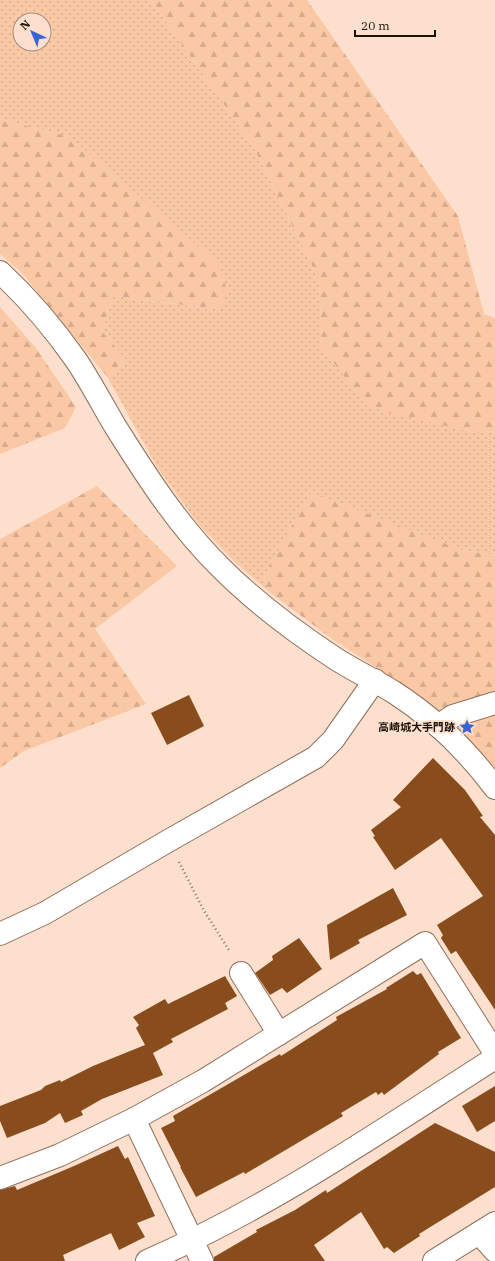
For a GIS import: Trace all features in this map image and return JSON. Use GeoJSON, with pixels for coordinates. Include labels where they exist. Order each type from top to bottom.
{"type":"FeatureCollection","features":[{"type":"Feature","properties":{"kind":"street"},"geometry":{"type":"LineString","coordinates":[[0,272],[45,320],[76,361],[156,490],[187,531],[221,568],[279,619],[338,660],[375,680],[417,709],[438,726],[462,750],[485,774],[495,788]]}},
{"type":"Feature","properties":{"kind":"street"},"geometry":{"type":"LineString","coordinates":[[0,934],[45,913],[316,757],[333,740],[375,680]]}},
{"type":"Feature","properties":{"kind":"street"},"geometry":{"type":"LineString","coordinates":[[438,726],[453,716],[495,703]]}},
{"type":"Feature","properties":{"kind":"street"},"geometry":{"type":"LineString","coordinates":[[0,1178],[60,1155],[134,1119],[203,1081],[425,943],[495,1053]]}},
{"type":"Feature","properties":{"kind":"street"},"geometry":{"type":"LineString","coordinates":[[241,973],[279,1034]]}},
{"type":"Feature","properties":{"kind":"street"},"geometry":{"type":"LineString","coordinates":[[147,1261],[192,1240],[298,1183],[495,1058]]}},
{"type":"Feature","properties":{"kind":"street"},"geometry":{"type":"LineString","coordinates":[[134,1119],[202,1261]]}},
{"type":"Feature","properties":{"kind":"street"},"geometry":{"type":"LineString","coordinates":[[434,1261],[487,1228],[495,1251]]}},
{"type":"Feature","properties":{"kind":"path"},"geometry":{"type":"LineString","coordinates":[[168,841],[203,909],[236,961],[241,973]]}},
{"type":"Feature","properties":{"kind":"green space"},"geometry":{"type":"Polygon","coordinates":[[[0,0],[151,0],[253,146],[319,280],[322,348],[368,406],[475,433],[495,431],[495,555],[462,550],[264,575],[268,591],[234,561],[199,525],[157,467],[108,378],[126,360],[102,331],[114,295],[138,300],[221,309],[70,137],[0,119],[0,0]]]}},
{"type":"Feature","properties":{"kind":"green space"},"geometry":{"type":"Polygon","coordinates":[[[151,0],[307,0],[458,216],[484,314],[495,318],[495,431],[475,433],[368,407],[322,348],[319,280],[253,146],[151,0]]]}},
{"type":"Feature","properties":{"kind":"green space"},"geometry":{"type":"Polygon","coordinates":[[[0,119],[70,137],[217,262],[227,290],[221,309],[138,300],[114,295],[102,331],[126,360],[108,378],[22,273],[0,254],[0,119]]]}},
{"type":"Feature","properties":{"kind":"green space"},"geometry":{"type":"Polygon","coordinates":[[[0,307],[36,348],[76,407],[65,428],[0,454],[0,307]]]}},
{"type":"Feature","properties":{"kind":"green space"},"geometry":{"type":"Polygon","coordinates":[[[97,486],[177,566],[95,629],[146,704],[24,751],[0,768],[0,539],[97,486]]]}},
{"type":"Feature","properties":{"kind":"green space"},"geometry":{"type":"Polygon","coordinates":[[[311,492],[462,550],[495,555],[495,768],[456,725],[406,687],[332,639],[268,591],[264,575],[311,492]]]}},
{"type":"Feature","properties":{"kind":"building"},"geometry":{"type":"Polygon","coordinates":[[[189,695],[204,726],[167,745],[151,713],[189,695]]]}},
{"type":"Feature","properties":{"kind":"building"},"geometry":{"type":"Polygon","coordinates":[[[433,758],[465,790],[483,816],[480,817],[495,835],[495,1010],[456,951],[451,954],[441,938],[443,935],[437,925],[483,896],[441,838],[395,870],[373,837],[375,836],[371,830],[401,807],[393,800],[433,758]]]}},
{"type":"Feature","properties":{"kind":"building"},"geometry":{"type":"Polygon","coordinates":[[[393,888],[407,915],[358,940],[360,943],[330,960],[327,925],[393,888]]]}},
{"type":"Feature","properties":{"kind":"building"},"geometry":{"type":"Polygon","coordinates":[[[299,938],[322,969],[287,993],[282,988],[270,995],[255,973],[273,960],[272,956],[299,938]]]}},
{"type":"Feature","properties":{"kind":"building"},"geometry":{"type":"Polygon","coordinates":[[[413,971],[417,975],[421,973],[461,1038],[438,1052],[439,1054],[384,1095],[382,1092],[378,1095],[376,1092],[341,1113],[343,1116],[245,1174],[244,1172],[196,1197],[161,1128],[175,1121],[173,1116],[280,1054],[281,1056],[337,1020],[336,1017],[387,989],[386,988],[413,971]]]}},
{"type":"Feature","properties":{"kind":"building"},"geometry":{"type":"Polygon","coordinates":[[[225,976],[237,996],[225,1003],[228,1009],[171,1039],[173,1042],[153,1053],[163,1075],[102,1099],[81,1111],[83,1115],[65,1123],[60,1113],[45,1123],[7,1138],[0,1121],[0,1106],[41,1090],[45,1086],[60,1080],[61,1082],[93,1066],[145,1045],[136,1028],[139,1025],[133,1017],[165,999],[168,1004],[225,976]]]}},
{"type":"Feature","properties":{"kind":"building"},"geometry":{"type":"Polygon","coordinates":[[[495,1086],[495,1121],[477,1132],[462,1106],[495,1086]]]}},
{"type":"Feature","properties":{"kind":"building"},"geometry":{"type":"Polygon","coordinates":[[[435,1123],[495,1152],[495,1187],[419,1234],[420,1236],[394,1253],[387,1247],[384,1249],[361,1212],[314,1245],[325,1261],[214,1261],[214,1257],[257,1232],[256,1230],[295,1210],[326,1190],[327,1193],[435,1123]]]}},
{"type":"Feature","properties":{"kind":"building"},"geometry":{"type":"Polygon","coordinates":[[[118,1146],[125,1159],[128,1157],[155,1216],[137,1223],[145,1237],[119,1250],[111,1233],[63,1255],[65,1261],[0,1261],[0,1190],[15,1186],[17,1190],[118,1146]]]}},
{"type":"Feature","properties":{"kind":"place","name":"高崎城大手門跡"},"geometry":{"type":"Point","coordinates":[467,727]}}]}
